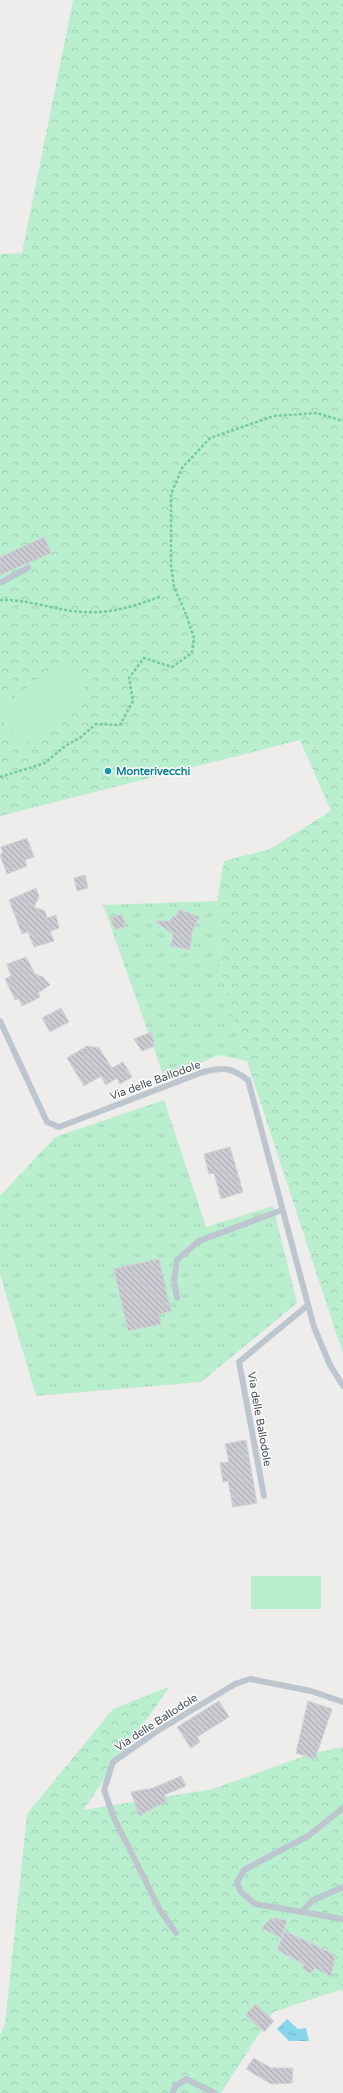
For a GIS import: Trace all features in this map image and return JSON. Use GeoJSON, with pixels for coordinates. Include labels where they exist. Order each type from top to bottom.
{"type":"FeatureCollection","features":[{"type":"Feature","properties":{"kind":"lane"},"geometry":{"type":"LineString","coordinates":[[0,583],[28,568]]}},
{"type":"Feature","properties":{"kind":"lane","name":"Via delle Ballodole"},"geometry":{"type":"LineString","coordinates":[[0,1021],[47,1122],[59,1127],[204,1072],[221,1068],[237,1072],[248,1080],[314,1327],[330,1365],[343,1386]]}},
{"type":"Feature","properties":{"kind":"lane"},"geometry":{"type":"LineString","coordinates":[[177,1298],[174,1280],[177,1260],[199,1241],[282,1210]]}},
{"type":"Feature","properties":{"kind":"lane","name":"Via delle Ballodole"},"geometry":{"type":"LineString","coordinates":[[264,1496],[239,1362],[308,1305]]}},
{"type":"Feature","properties":{"kind":"lane","name":"Via delle Ballodole"},"geometry":{"type":"LineString","coordinates":[[176,1933],[160,1910],[114,1818],[104,1790],[113,1762],[159,1730],[235,1684],[250,1679],[311,1691],[343,1702]]}},
{"type":"Feature","properties":{"kind":"lane"},"geometry":{"type":"LineString","coordinates":[[343,1808],[308,1836],[244,1870],[237,1882],[241,1892],[255,1904],[343,1919]]}},
{"type":"Feature","properties":{"kind":"lane"},"geometry":{"type":"LineString","coordinates":[[302,1911],[313,1900],[343,1887]]}},
{"type":"Feature","properties":{"kind":"lane"},"geometry":{"type":"LineString","coordinates":[[172,2093],[176,2086],[186,2079],[215,2093]]}},
{"type":"Feature","properties":{"kind":"path"},"geometry":{"type":"LineString","coordinates":[[0,777],[45,763],[65,746],[81,737],[96,724],[120,725],[133,701],[129,678],[144,658],[172,667],[192,653],[194,638],[186,614],[174,587],[171,566],[171,494],[182,468],[210,438],[274,416],[317,413],[343,420]]}},
{"type":"Feature","properties":{"kind":"path"},"geometry":{"type":"LineString","coordinates":[[0,600],[17,600],[81,612],[111,612],[162,596]]}},
{"type":"Feature","properties":{"kind":"green space"},"geometry":{"type":"Polygon","coordinates":[[[73,0],[343,0],[343,1354],[237,1031],[219,966],[217,901],[224,861],[270,849],[331,811],[300,740],[0,816],[0,254],[22,253],[73,0]]]}},
{"type":"Feature","properties":{"kind":"green space"},"geometry":{"type":"Polygon","coordinates":[[[62,660],[89,694],[22,746],[0,718],[0,708],[62,660]]]}},
{"type":"Feature","properties":{"kind":"green space"},"geometry":{"type":"Polygon","coordinates":[[[217,901],[219,966],[247,1061],[218,1055],[165,1080],[103,905],[217,901]]]}},
{"type":"Feature","properties":{"kind":"green space"},"geometry":{"type":"Polygon","coordinates":[[[164,1100],[206,1227],[273,1206],[297,1303],[201,1382],[36,1396],[0,1274],[0,1196],[55,1137],[164,1100]]]}},
{"type":"Feature","properties":{"kind":"green space"},"geometry":{"type":"Polygon","coordinates":[[[251,1576],[321,1576],[321,1609],[251,1609],[251,1576]]]}},
{"type":"Feature","properties":{"kind":"green space"},"geometry":{"type":"Polygon","coordinates":[[[170,1686],[83,1810],[213,1789],[310,1754],[343,1747],[343,1991],[339,1990],[273,2012],[221,2093],[0,2093],[0,2036],[5,2024],[27,1814],[113,1709],[170,1686]]]}},
{"type":"Feature","properties":{"kind":"water"},"geometry":{"type":"Polygon","coordinates":[[[287,2019],[298,2029],[306,2028],[309,2041],[289,2041],[277,2029],[287,2019]]]}},
{"type":"Feature","properties":{"kind":"building"},"geometry":{"type":"Polygon","coordinates":[[[44,537],[51,553],[0,575],[0,557],[44,537]]]}},
{"type":"Feature","properties":{"kind":"building"},"geometry":{"type":"Polygon","coordinates":[[[27,838],[34,857],[25,860],[27,866],[7,874],[0,855],[3,852],[1,847],[27,838]]]}},
{"type":"Feature","properties":{"kind":"building"},"geometry":{"type":"Polygon","coordinates":[[[85,875],[88,888],[77,891],[74,878],[85,875]]]}},
{"type":"Feature","properties":{"kind":"building"},"geometry":{"type":"Polygon","coordinates":[[[36,888],[39,896],[34,907],[45,911],[47,918],[56,915],[59,928],[50,931],[54,941],[34,947],[28,932],[22,934],[9,900],[36,888]]]}},
{"type":"Feature","properties":{"kind":"building"},"geometry":{"type":"Polygon","coordinates":[[[179,909],[199,917],[192,932],[190,950],[171,946],[173,934],[155,921],[170,921],[173,916],[176,917],[179,909]]]}},
{"type":"Feature","properties":{"kind":"building"},"geometry":{"type":"Polygon","coordinates":[[[122,914],[126,926],[115,930],[110,918],[122,914]]]}},
{"type":"Feature","properties":{"kind":"building"},"geometry":{"type":"Polygon","coordinates":[[[26,957],[35,974],[43,977],[50,985],[38,993],[40,997],[22,1006],[19,999],[15,1000],[5,979],[11,976],[7,964],[26,957]]]}},
{"type":"Feature","properties":{"kind":"building"},"geometry":{"type":"Polygon","coordinates":[[[61,1008],[69,1022],[50,1032],[42,1018],[61,1008]]]}},
{"type":"Feature","properties":{"kind":"building"},"geometry":{"type":"Polygon","coordinates":[[[151,1032],[155,1046],[142,1051],[134,1039],[151,1032]]]}},
{"type":"Feature","properties":{"kind":"building"},"geometry":{"type":"Polygon","coordinates":[[[87,1046],[99,1048],[112,1068],[123,1062],[132,1077],[120,1084],[117,1078],[106,1085],[101,1076],[84,1086],[67,1058],[87,1046]]]}},
{"type":"Feature","properties":{"kind":"building"},"geometry":{"type":"Polygon","coordinates":[[[230,1147],[243,1192],[221,1199],[214,1173],[209,1174],[204,1154],[230,1147]]]}},
{"type":"Feature","properties":{"kind":"building"},"geometry":{"type":"Polygon","coordinates":[[[159,1259],[171,1311],[159,1314],[161,1324],[128,1331],[114,1269],[159,1259]]]}},
{"type":"Feature","properties":{"kind":"building"},"geometry":{"type":"Polygon","coordinates":[[[246,1440],[257,1503],[233,1507],[228,1481],[223,1482],[220,1463],[229,1462],[225,1444],[246,1440]]]}},
{"type":"Feature","properties":{"kind":"building"},"geometry":{"type":"Polygon","coordinates":[[[219,1701],[229,1717],[197,1737],[200,1742],[191,1748],[177,1727],[219,1701]]]}},
{"type":"Feature","properties":{"kind":"building"},"geometry":{"type":"Polygon","coordinates":[[[308,1701],[332,1709],[315,1759],[296,1753],[308,1701]]]}},
{"type":"Feature","properties":{"kind":"building"},"geometry":{"type":"Polygon","coordinates":[[[181,1776],[186,1786],[164,1795],[167,1801],[139,1816],[131,1792],[153,1788],[181,1776]]]}},
{"type":"Feature","properties":{"kind":"building"},"geometry":{"type":"Polygon","coordinates":[[[271,1918],[287,1920],[281,1938],[262,1928],[271,1918]]]}},
{"type":"Feature","properties":{"kind":"building"},"geometry":{"type":"Polygon","coordinates":[[[285,1931],[335,1955],[331,1977],[315,1968],[311,1973],[303,1969],[304,1964],[277,1950],[285,1931]]]}},
{"type":"Feature","properties":{"kind":"building"},"geometry":{"type":"Polygon","coordinates":[[[256,2004],[274,2021],[264,2032],[245,2015],[256,2004]]]}},
{"type":"Feature","properties":{"kind":"building"},"geometry":{"type":"Polygon","coordinates":[[[254,2058],[271,2068],[293,2068],[292,2083],[271,2084],[246,2069],[254,2058]]]}},
{"type":"Feature","properties":{"kind":"place","name":"Monterivecchi"},"geometry":{"type":"Point","coordinates":[108,771]}}]}
